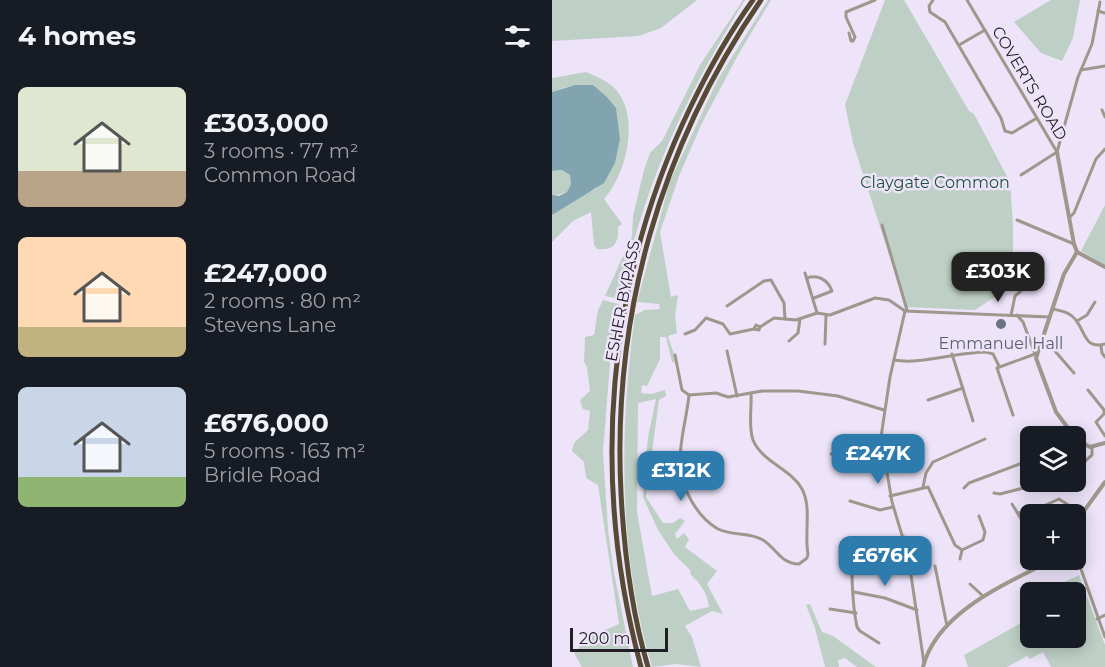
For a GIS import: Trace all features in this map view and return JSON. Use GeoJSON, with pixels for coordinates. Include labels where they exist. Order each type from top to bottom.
{"type":"FeatureCollection","features":[{"type":"Feature","properties":{"kind":"highway","name":"ESHER BYPASS"},"geometry":{"type":"LineString","coordinates":[[641,667],[623,590],[614,528],[611,444],[620,329],[636,253],[659,180],[679,131],[704,80],[753,0]]}},
{"type":"Feature","properties":{"kind":"highway","name":"ESHER BYPASS"},"geometry":{"type":"LineString","coordinates":[[648,667],[630,585],[623,537],[618,444],[620,391],[627,332],[644,255],[676,154],[710,84],[742,27],[761,0]]}},
{"type":"Feature","properties":{"kind":"street"},"geometry":{"type":"LineString","coordinates":[[849,33],[851,41],[854,42],[855,37],[846,12],[865,2],[875,0]]}},
{"type":"Feature","properties":{"kind":"street"},"geometry":{"type":"LineString","coordinates":[[933,0],[929,6],[930,12],[942,19],[959,45],[1005,131],[1012,133],[1037,118]]}},
{"type":"Feature","properties":{"kind":"street","name":"COVERTS ROAD"},"geometry":{"type":"LineString","coordinates":[[967,0],[1058,152],[1077,252]]}},
{"type":"Feature","properties":{"kind":"street"},"geometry":{"type":"LineString","coordinates":[[1021,175],[1058,152],[1081,70],[1092,44],[1100,2]]}},
{"type":"Feature","properties":{"kind":"street"},"geometry":{"type":"LineString","coordinates":[[1098,11],[1105,13]]}},
{"type":"Feature","properties":{"kind":"street"},"geometry":{"type":"LineString","coordinates":[[959,45],[985,30]]}},
{"type":"Feature","properties":{"kind":"street"},"geometry":{"type":"LineString","coordinates":[[1081,70],[1105,66]]}},
{"type":"Feature","properties":{"kind":"street"},"geometry":{"type":"LineString","coordinates":[[1102,110],[1105,117]]}},
{"type":"Feature","properties":{"kind":"street"},"geometry":{"type":"LineString","coordinates":[[1070,217],[1074,213],[1096,159],[1105,149]]}},
{"type":"Feature","properties":{"kind":"street"},"geometry":{"type":"LineString","coordinates":[[1017,220],[1074,244]]}},
{"type":"Feature","properties":{"kind":"street"},"geometry":{"type":"LineString","coordinates":[[882,225],[906,310],[884,410],[881,430],[882,451],[890,496],[904,537],[924,651],[923,665]]}},
{"type":"Feature","properties":{"kind":"street"},"geometry":{"type":"LineString","coordinates":[[999,366],[1035,356],[1042,345],[1068,265],[1077,252],[1105,267]]}},
{"type":"Feature","properties":{"kind":"street"},"geometry":{"type":"LineString","coordinates":[[805,273],[817,313]]}},
{"type":"Feature","properties":{"kind":"street"},"geometry":{"type":"LineString","coordinates":[[807,278],[814,276],[820,278],[829,285],[832,291],[814,298]]}},
{"type":"Feature","properties":{"kind":"street"},"geometry":{"type":"LineString","coordinates":[[727,306],[764,281],[771,280],[784,303],[785,319]]}},
{"type":"Feature","properties":{"kind":"street"},"geometry":{"type":"LineString","coordinates":[[1011,315],[1015,296],[1022,290]]}},
{"type":"Feature","properties":{"kind":"street"},"geometry":{"type":"LineString","coordinates":[[685,334],[700,326],[706,318],[723,324],[730,334],[759,330],[774,318],[800,319],[817,313],[826,316],[868,300],[880,298],[889,300],[906,310],[1050,318]]}},
{"type":"Feature","properties":{"kind":"street"},"geometry":{"type":"LineString","coordinates":[[1077,321],[1087,315],[1092,303]]}},
{"type":"Feature","properties":{"kind":"street"},"geometry":{"type":"LineString","coordinates":[[1053,309],[1070,314],[1077,321],[1084,338],[1092,344],[1103,345],[1101,353],[1105,357]]}},
{"type":"Feature","properties":{"kind":"street"},"geometry":{"type":"LineString","coordinates":[[1017,315],[1023,322],[1056,412],[1066,426]]}},
{"type":"Feature","properties":{"kind":"street"},"geometry":{"type":"LineString","coordinates":[[825,344],[826,316]]}},
{"type":"Feature","properties":{"kind":"street"},"geometry":{"type":"LineString","coordinates":[[789,341],[798,333],[800,319]]}},
{"type":"Feature","properties":{"kind":"street"},"geometry":{"type":"LineString","coordinates":[[1042,345],[1054,350],[1074,373]]}},
{"type":"Feature","properties":{"kind":"street"},"geometry":{"type":"LineString","coordinates":[[727,351],[737,396]]}},
{"type":"Feature","properties":{"kind":"street"},"geometry":{"type":"LineString","coordinates":[[894,360],[909,362],[952,354],[990,352],[995,356],[999,366],[997,370],[1012,415]]}},
{"type":"Feature","properties":{"kind":"street"},"geometry":{"type":"LineString","coordinates":[[952,354],[973,421]]}},
{"type":"Feature","properties":{"kind":"street"},"geometry":{"type":"LineString","coordinates":[[675,355],[682,390],[689,395],[716,393],[728,397],[778,390],[822,393],[884,410]]}},
{"type":"Feature","properties":{"kind":"street"},"geometry":{"type":"LineString","coordinates":[[933,404],[929,400],[963,388]]}},
{"type":"Feature","properties":{"kind":"street"},"geometry":{"type":"LineString","coordinates":[[1088,390],[1104,410],[1104,414],[1096,422],[1105,436]]}},
{"type":"Feature","properties":{"kind":"street"},"geometry":{"type":"LineString","coordinates":[[689,395],[680,464],[691,500],[716,528],[726,533],[762,539],[786,562],[799,564],[807,558],[807,510],[802,489],[759,450],[753,440],[750,430],[750,393]]}},
{"type":"Feature","properties":{"kind":"street"},"geometry":{"type":"LineString","coordinates":[[966,417],[971,415]]}},
{"type":"Feature","properties":{"kind":"street"},"geometry":{"type":"LineString","coordinates":[[976,437],[978,442]]}},
{"type":"Feature","properties":{"kind":"street"},"geometry":{"type":"LineString","coordinates":[[923,487],[926,473],[933,462],[985,439]]}},
{"type":"Feature","properties":{"kind":"street"},"geometry":{"type":"LineString","coordinates":[[1086,444],[1092,447],[1105,443]]}},
{"type":"Feature","properties":{"kind":"street"},"geometry":{"type":"LineString","coordinates":[[1086,460],[1092,455],[1092,447]]}},
{"type":"Feature","properties":{"kind":"street"},"geometry":{"type":"LineString","coordinates":[[831,454],[851,459],[861,454],[882,451]]}},
{"type":"Feature","properties":{"kind":"street"},"geometry":{"type":"LineString","coordinates":[[964,488],[969,483],[1020,464]]}},
{"type":"Feature","properties":{"kind":"street"},"geometry":{"type":"LineString","coordinates":[[1086,507],[1105,482]]}},
{"type":"Feature","properties":{"kind":"street"},"geometry":{"type":"LineString","coordinates":[[890,496],[928,487],[955,545],[962,550]]}},
{"type":"Feature","properties":{"kind":"street"},"geometry":{"type":"LineString","coordinates":[[994,493],[1000,494],[1020,489]]}},
{"type":"Feature","properties":{"kind":"street"},"geometry":{"type":"LineString","coordinates":[[1048,504],[1059,499],[1067,504]]}},
{"type":"Feature","properties":{"kind":"street"},"geometry":{"type":"LineString","coordinates":[[850,501],[880,510],[893,507]]}},
{"type":"Feature","properties":{"kind":"street"},"geometry":{"type":"LineString","coordinates":[[1012,504],[1020,517]]}},
{"type":"Feature","properties":{"kind":"street"},"geometry":{"type":"LineString","coordinates":[[962,550],[986,539],[979,516]]}},
{"type":"Feature","properties":{"kind":"street"},"geometry":{"type":"LineString","coordinates":[[880,643],[860,631],[855,613],[851,564],[857,545],[904,537]]}},
{"type":"Feature","properties":{"kind":"street"},"geometry":{"type":"LineString","coordinates":[[960,559],[962,550]]}},
{"type":"Feature","properties":{"kind":"street"},"geometry":{"type":"LineString","coordinates":[[934,566],[947,627]]}},
{"type":"Feature","properties":{"kind":"street"},"geometry":{"type":"LineString","coordinates":[[924,651],[947,627],[983,596],[1033,570]]}},
{"type":"Feature","properties":{"kind":"street"},"geometry":{"type":"LineString","coordinates":[[1081,570],[1105,638]]}},
{"type":"Feature","properties":{"kind":"street"},"geometry":{"type":"LineString","coordinates":[[970,584],[983,596]]}},
{"type":"Feature","properties":{"kind":"street"},"geometry":{"type":"LineString","coordinates":[[854,592],[885,598],[916,610]]}},
{"type":"Feature","properties":{"kind":"street"},"geometry":{"type":"LineString","coordinates":[[830,609],[855,613]]}},
{"type":"Feature","properties":{"kind":"street"},"geometry":{"type":"LineString","coordinates":[[1097,619],[1105,615]]}},
{"type":"Feature","properties":{"kind":"green space"},"geometry":{"type":"Polygon","coordinates":[[[552,0],[697,0],[661,28],[639,36],[552,41],[552,0]]]}},
{"type":"Feature","properties":{"kind":"green space"},"geometry":{"type":"Polygon","coordinates":[[[745,0],[685,107],[654,180],[641,218],[620,299],[605,296],[632,236],[633,216],[650,153],[662,141],[700,65],[745,0]]]}},
{"type":"Feature","properties":{"kind":"green space"},"geometry":{"type":"Polygon","coordinates":[[[768,0],[771,0],[738,55],[702,123],[679,176],[660,232],[671,297],[678,295],[675,316],[677,333],[668,336],[677,363],[672,362],[666,337],[660,337],[660,359],[647,386],[642,385],[641,393],[651,394],[665,390],[666,396],[659,400],[646,497],[663,523],[673,523],[680,518],[685,521],[675,534],[677,539],[684,533],[689,539],[685,547],[717,571],[707,584],[723,614],[712,611],[685,626],[692,637],[701,667],[676,664],[652,667],[641,624],[627,536],[624,448],[630,359],[635,315],[645,310],[660,309],[659,304],[637,302],[670,181],[718,79],[768,0]],[[656,399],[638,403],[637,512],[652,596],[678,589],[690,611],[709,607],[701,585],[674,554],[658,530],[643,497],[648,437],[656,399]]]}},
{"type":"Feature","properties":{"kind":"green space","name":"Claygate Common"},"geometry":{"type":"Polygon","coordinates":[[[885,0],[904,0],[969,111],[974,114],[1010,182],[1013,285],[975,310],[906,307],[853,143],[845,105],[885,0]]]}},
{"type":"Feature","properties":{"kind":"green space"},"geometry":{"type":"Polygon","coordinates":[[[1051,0],[1080,0],[1073,38],[1062,61],[1041,53],[1014,22],[1051,0]]]}},
{"type":"Feature","properties":{"kind":"green space"},"geometry":{"type":"Polygon","coordinates":[[[586,72],[603,80],[617,91],[628,116],[629,131],[624,162],[612,189],[604,199],[622,224],[618,227],[616,242],[608,249],[597,249],[594,245],[591,212],[573,221],[552,242],[552,215],[597,188],[607,97],[593,88],[581,85],[552,92],[552,78],[586,72]]]}},
{"type":"Feature","properties":{"kind":"green space"},"geometry":{"type":"Polygon","coordinates":[[[562,170],[570,175],[571,184],[567,192],[554,196],[552,195],[552,171],[562,170]]]}},
{"type":"Feature","properties":{"kind":"green space"},"geometry":{"type":"Polygon","coordinates":[[[1105,205],[1105,265],[1081,251],[1105,205]]]}},
{"type":"Feature","properties":{"kind":"green space"},"geometry":{"type":"Polygon","coordinates":[[[603,300],[619,304],[611,351],[603,452],[608,530],[614,573],[633,667],[582,667],[574,653],[581,645],[579,641],[619,624],[598,485],[586,478],[584,462],[572,451],[574,443],[588,430],[590,411],[583,409],[580,400],[590,391],[587,367],[584,362],[585,337],[594,335],[598,310],[603,300]]]}},
{"type":"Feature","properties":{"kind":"green space"},"geometry":{"type":"Polygon","coordinates":[[[1079,575],[1082,582],[1064,582],[1079,575]]]}},
{"type":"Feature","properties":{"kind":"green space"},"geometry":{"type":"Polygon","coordinates":[[[1086,594],[1105,645],[1105,667],[1051,667],[1043,652],[1030,659],[1027,656],[1007,667],[968,667],[964,655],[1020,624],[1020,648],[1086,648],[1086,594]]]}},
{"type":"Feature","properties":{"kind":"green space"},"geometry":{"type":"Polygon","coordinates":[[[810,604],[822,632],[833,636],[876,667],[857,667],[845,658],[838,660],[839,667],[825,667],[815,628],[806,605],[810,604]]]}},
{"type":"Feature","properties":{"kind":"water"},"geometry":{"type":"Polygon","coordinates":[[[575,85],[593,85],[607,97],[616,108],[620,139],[615,163],[604,183],[552,215],[552,195],[559,196],[567,192],[571,184],[570,175],[562,170],[552,171],[552,92],[575,85]]]}},
{"type":"Feature","properties":{"kind":"place","name":"Emmanuel Hall"},"geometry":{"type":"Point","coordinates":[1001,324]}}]}
